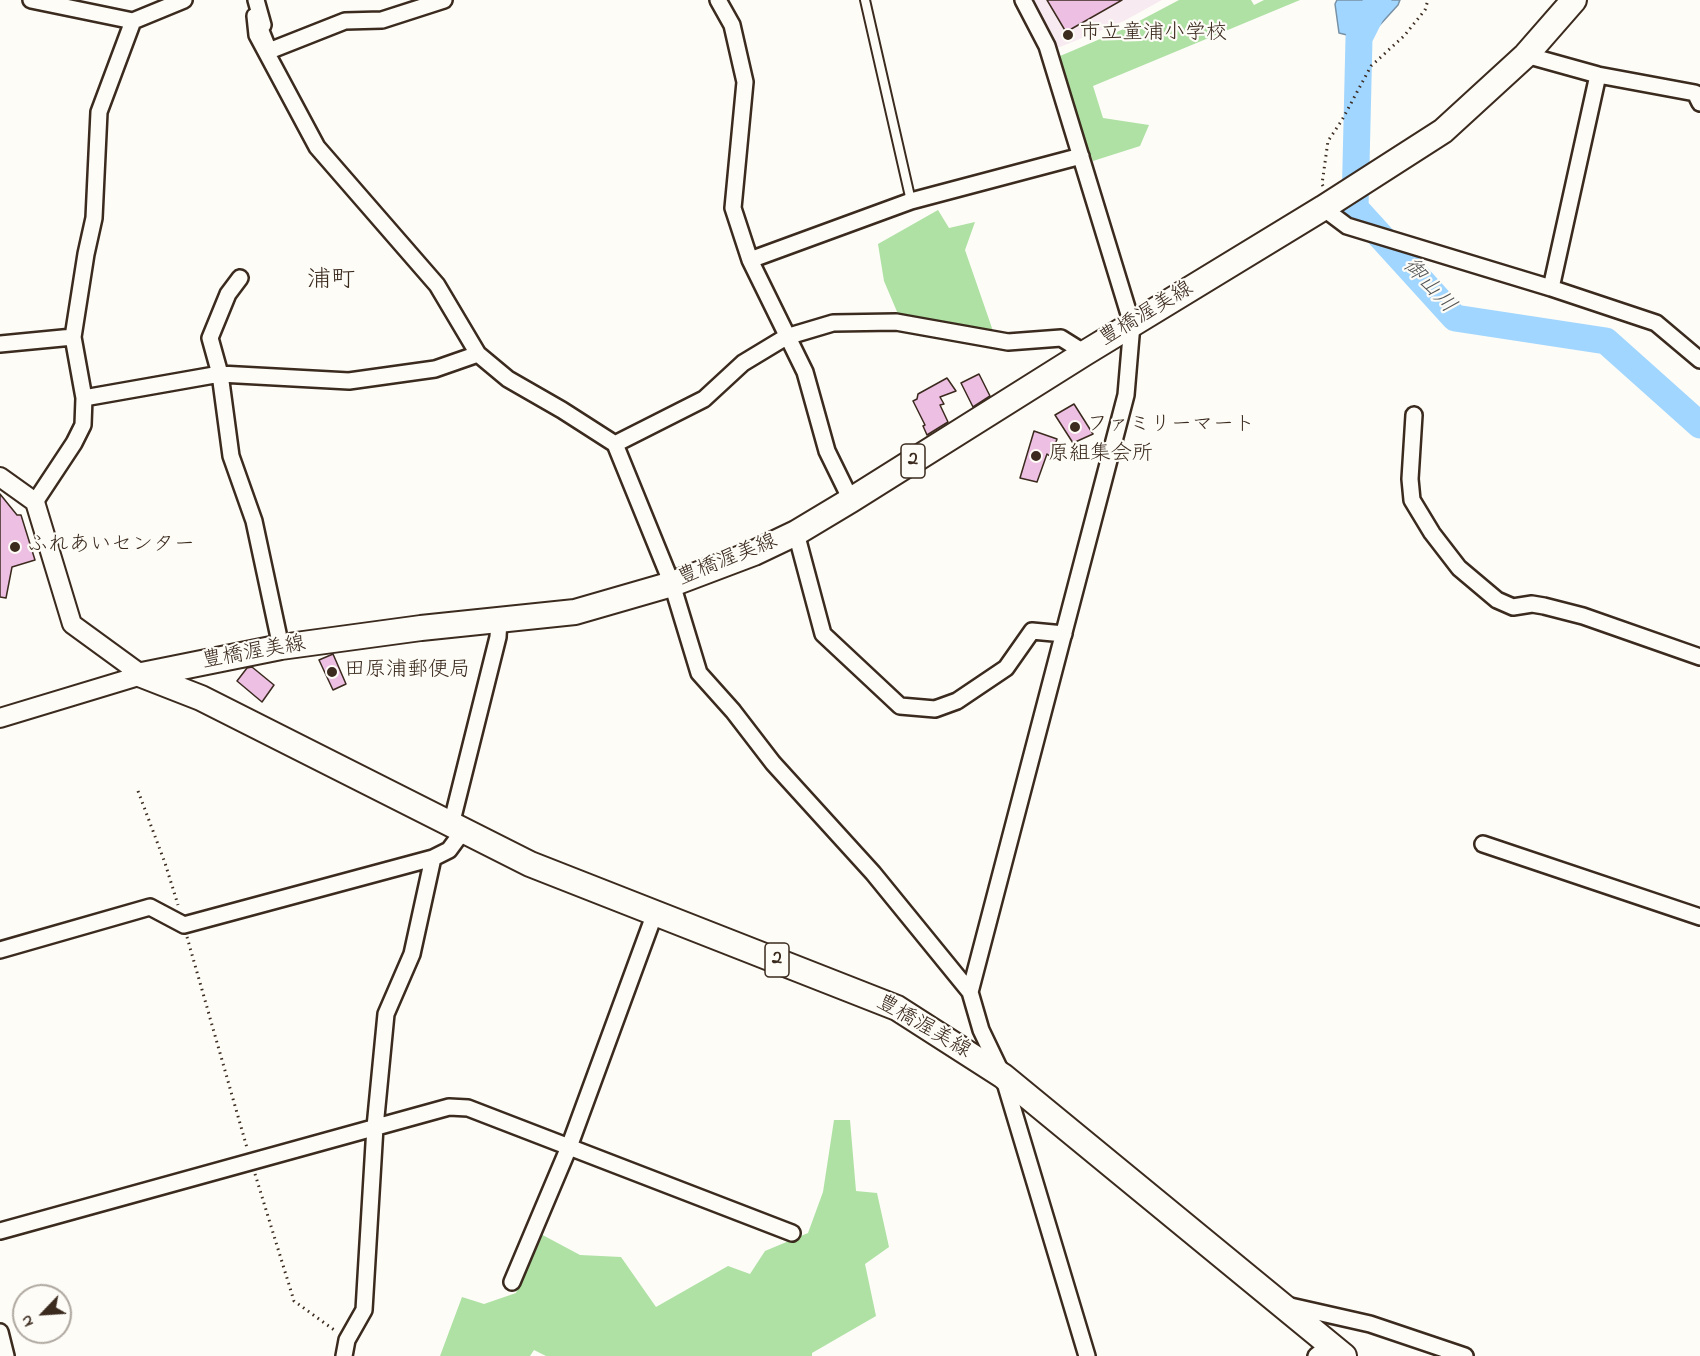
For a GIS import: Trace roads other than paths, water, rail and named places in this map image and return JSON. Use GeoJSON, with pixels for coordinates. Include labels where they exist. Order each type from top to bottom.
{"type":"FeatureCollection","features":[{"type":"Feature","properties":{"kind":"main road","name":"豊橋渥美線"},"geometry":{"type":"LineString","coordinates":[[142,675],[281,647],[421,628],[575,612],[672,584],[754,553],[796,533],[851,500],[1085,352],[1327,205],[1443,131],[1526,55],[1574,0]]}},
{"type":"Feature","properties":{"kind":"main road","name":"豊橋渥美線"},"geometry":{"type":"LineString","coordinates":[[142,675],[201,698],[530,864],[897,1008],[1003,1076],[1281,1303],[1330,1352]]}},
{"type":"Feature","properties":{"kind":"street"},"geometry":{"type":"LineString","coordinates":[[31,0],[133,21],[184,0]]}},
{"type":"Feature","properties":{"kind":"street"},"geometry":{"type":"LineString","coordinates":[[256,0],[269,51]]}},
{"type":"Feature","properties":{"kind":"street"},"geometry":{"type":"LineString","coordinates":[[269,51],[345,21],[382,20],[444,0]]}},
{"type":"Feature","properties":{"kind":"street"},"geometry":{"type":"LineString","coordinates":[[718,0],[732,25],[745,82],[733,208],[750,260],[805,372],[827,451],[851,500]]}},
{"type":"Feature","properties":{"kind":"street"},"geometry":{"type":"LineString","coordinates":[[970,992],[1126,395],[1132,324],[1047,46],[1023,0]]}},
{"type":"Feature","properties":{"kind":"street"},"geometry":{"type":"LineString","coordinates":[[269,51],[255,16],[257,35],[317,147],[436,285],[478,354],[508,379],[615,444],[672,584],[699,673],[733,711],[773,763],[873,873],[970,992],[981,1030],[1003,1076],[1088,1356]]}},
{"type":"Feature","properties":{"kind":"street"},"geometry":{"type":"LineString","coordinates":[[36,501],[74,443],[83,425],[84,398],[73,337],[94,218],[99,112],[133,21]]}},
{"type":"Feature","properties":{"kind":"street"},"geometry":{"type":"LineString","coordinates":[[1526,55],[1598,75],[1695,93],[1700,103]]}},
{"type":"Feature","properties":{"kind":"street"},"geometry":{"type":"LineString","coordinates":[[1551,288],[1598,75]]}},
{"type":"Feature","properties":{"kind":"street"},"geometry":{"type":"LineString","coordinates":[[750,260],[911,201],[1081,156]]}},
{"type":"Feature","properties":{"kind":"street"},"geometry":{"type":"LineString","coordinates":[[1327,205],[1347,226],[1551,288],[1656,323],[1700,360]]}},
{"type":"Feature","properties":{"kind":"street"},"geometry":{"type":"LineString","coordinates":[[240,278],[228,294],[210,338],[220,374],[231,456],[254,521],[281,647]]}},
{"type":"Feature","properties":{"kind":"street"},"geometry":{"type":"LineString","coordinates":[[615,444],[704,399],[743,363],[786,337],[833,323],[896,322],[1008,342],[1061,338],[1085,352]]}},
{"type":"Feature","properties":{"kind":"street"},"geometry":{"type":"LineString","coordinates":[[0,344],[73,337]]}},
{"type":"Feature","properties":{"kind":"street"},"geometry":{"type":"LineString","coordinates":[[84,398],[220,374],[349,381],[435,369],[478,354]]}},
{"type":"Feature","properties":{"kind":"street"},"geometry":{"type":"LineString","coordinates":[[1414,415],[1410,479],[1412,500],[1432,533],[1459,568],[1497,600],[1513,608],[1532,604],[1553,608],[1583,616],[1700,657]]}},
{"type":"Feature","properties":{"kind":"street"},"geometry":{"type":"LineString","coordinates":[[0,477],[36,501],[72,624],[142,675]]}},
{"type":"Feature","properties":{"kind":"street"},"geometry":{"type":"LineString","coordinates":[[796,533],[823,634],[900,706],[935,709],[957,701],[1006,668],[1032,631],[1064,634]]}},
{"type":"Feature","properties":{"kind":"street"},"geometry":{"type":"LineString","coordinates":[[0,950],[150,907],[184,925],[433,858],[449,850],[457,828],[498,637],[499,620]]}},
{"type":"Feature","properties":{"kind":"street"},"geometry":{"type":"LineString","coordinates":[[0,718],[142,675]]}},
{"type":"Feature","properties":{"kind":"street"},"geometry":{"type":"LineString","coordinates":[[1483,844],[1700,917]]}},
{"type":"Feature","properties":{"kind":"street"},"geometry":{"type":"LineString","coordinates":[[344,1356],[347,1340],[364,1310],[375,1127],[386,1014],[412,954],[433,858]]}},
{"type":"Feature","properties":{"kind":"street"},"geometry":{"type":"LineString","coordinates":[[512,1282],[568,1147],[655,913]]}},
{"type":"Feature","properties":{"kind":"street"},"geometry":{"type":"LineString","coordinates":[[0,1231],[449,1107],[468,1108],[792,1233]]}},
{"type":"Feature","properties":{"kind":"street"},"geometry":{"type":"LineString","coordinates":[[1281,1303],[1370,1324],[1465,1356]]}},
{"type":"Feature","properties":{"kind":"street"},"geometry":{"type":"LineString","coordinates":[[0,1332],[6,1356]]}},
{"type":"Feature","properties":{"kind":"lane"},"geometry":{"type":"LineString","coordinates":[[865,0],[911,201]]}},
{"type":"Feature","properties":{"kind":"water"},"geometry":{"type":"Polygon","coordinates":[[[1337,0],[1400,0],[1378,27],[1359,38],[1339,33],[1335,4],[1337,0]]]}},
{"type":"Feature","properties":{"kind":"waterway","name":"御山川"},"geometry":{"type":"LineString","coordinates":[[1378,0],[1359,38],[1355,208],[1455,318],[1606,341],[1700,425]]}},
{"type":"Feature","properties":{"kind":"place","name":"市立童浦小学校"},"geometry":{"type":"Point","coordinates":[1068,35]}},
{"type":"Feature","properties":{"kind":"place","name":"ファミリーマート"},"geometry":{"type":"Point","coordinates":[1075,427]}},
{"type":"Feature","properties":{"kind":"place","name":"原組集会所"},"geometry":{"type":"Point","coordinates":[1036,456]}},
{"type":"Feature","properties":{"kind":"place","name":"ふれあいセンター"},"geometry":{"type":"Point","coordinates":[15,547]}},
{"type":"Feature","properties":{"kind":"place","name":"田原浦郵便局"},"geometry":{"type":"Point","coordinates":[332,672]}},
{"type":"Feature","properties":{"kind":"district","name":"浦町"},"geometry":{"type":"Point","coordinates":[331,282]}}]}
